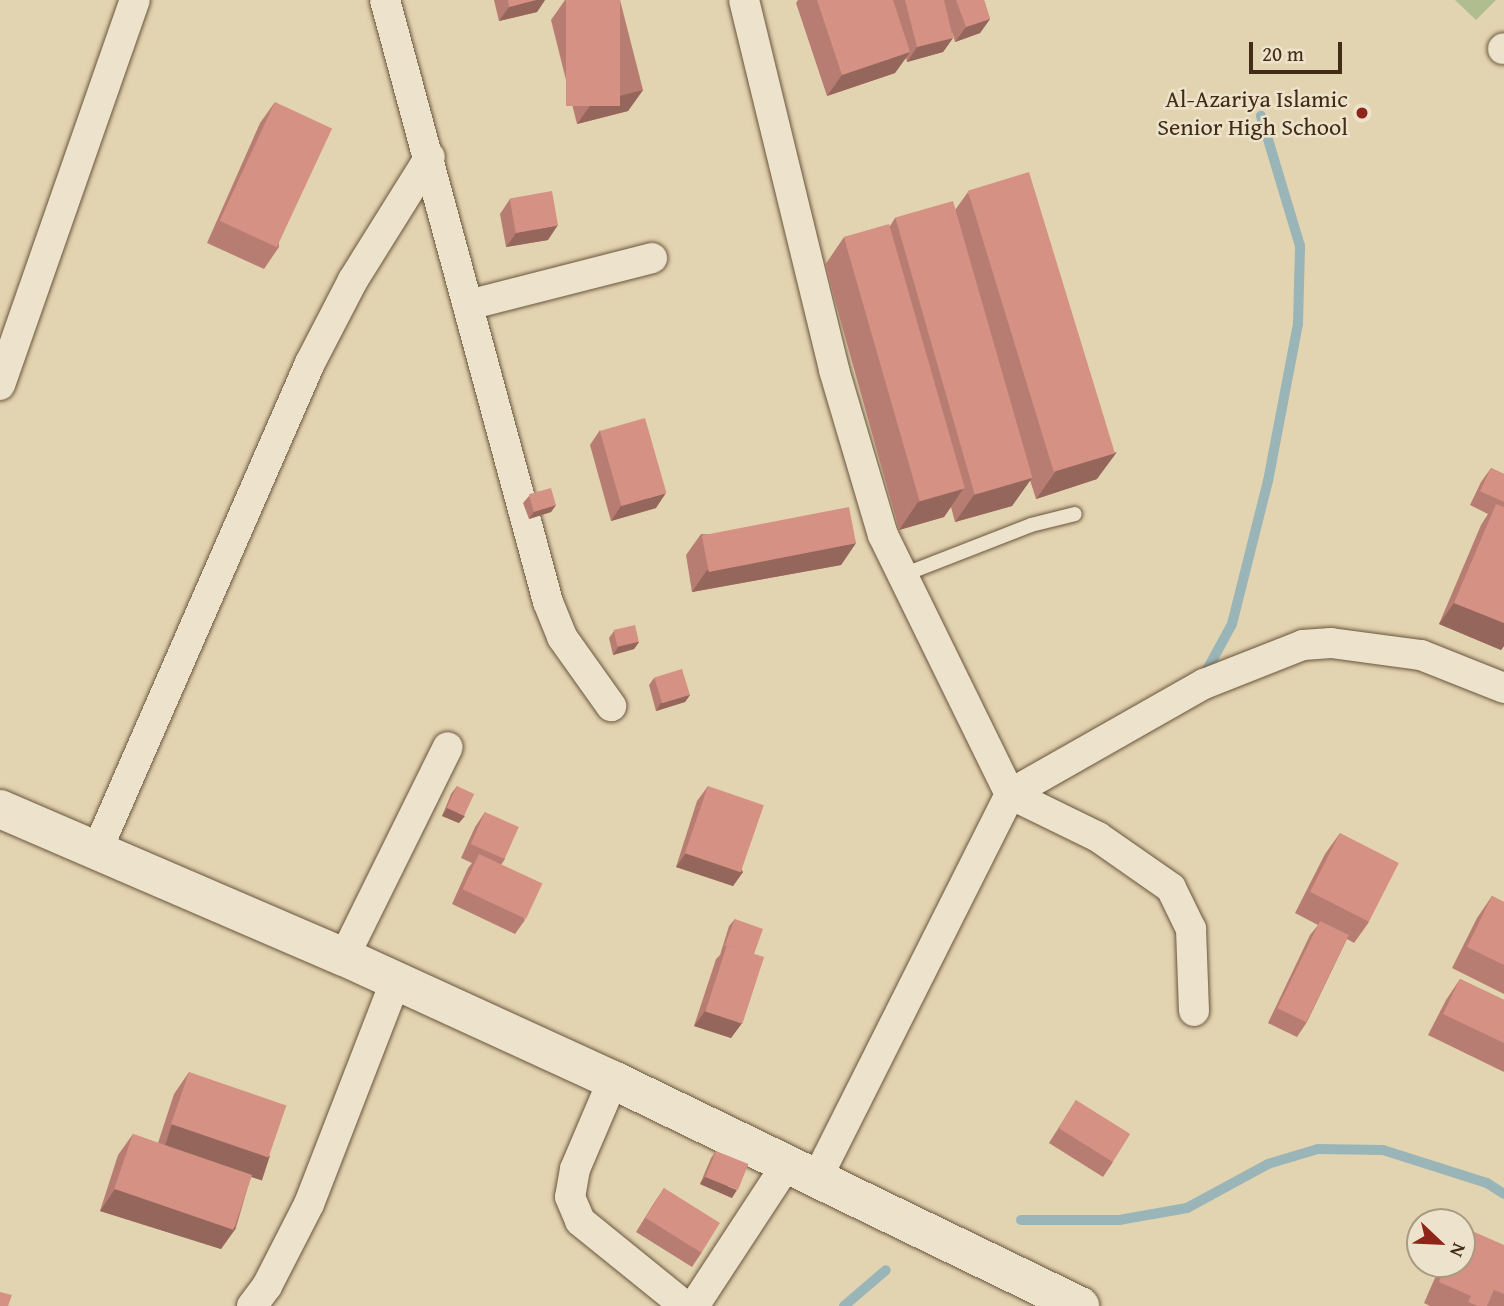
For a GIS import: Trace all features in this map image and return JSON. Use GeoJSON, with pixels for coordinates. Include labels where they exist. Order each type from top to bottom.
{"type":"FeatureCollection","features":[{"type":"Feature","properties":{"kind":"street"},"geometry":{"type":"LineString","coordinates":[[3,367],[135,0]]}},
{"type":"Feature","properties":{"kind":"street"},"geometry":{"type":"LineString","coordinates":[[385,0],[548,602],[562,636],[611,706]]}},
{"type":"Feature","properties":{"kind":"street"},"geometry":{"type":"LineString","coordinates":[[744,0],[834,370],[883,535],[1010,793],[1098,837],[1171,888],[1191,929],[1194,1011]]}},
{"type":"Feature","properties":{"kind":"street"},"geometry":{"type":"LineString","coordinates":[[98,848],[310,363],[352,280],[429,157]]}},
{"type":"Feature","properties":{"kind":"street"},"geometry":{"type":"LineString","coordinates":[[468,305],[652,258]]}},
{"type":"Feature","properties":{"kind":"street"},"geometry":{"type":"LineString","coordinates":[[694,1306],[802,1171],[1010,793],[1204,684],[1303,645],[1331,643],[1421,655],[1504,688]]}},
{"type":"Feature","properties":{"kind":"street"},"geometry":{"type":"LineString","coordinates":[[344,957],[448,747]]}},
{"type":"Feature","properties":{"kind":"street"},"geometry":{"type":"LineString","coordinates":[[0,808],[98,848],[396,980],[613,1080],[1080,1306]]}},
{"type":"Feature","properties":{"kind":"street"},"geometry":{"type":"LineString","coordinates":[[252,1306],[267,1286],[309,1204],[396,980]]}},
{"type":"Feature","properties":{"kind":"street"},"geometry":{"type":"LineString","coordinates":[[613,1080],[575,1169],[570,1197],[580,1221],[685,1306]]}},
{"type":"Feature","properties":{"kind":"lane"},"geometry":{"type":"LineString","coordinates":[[903,575],[1031,526],[1075,514]]}},
{"type":"Feature","properties":{"kind":"green space"},"geometry":{"type":"Polygon","coordinates":[[[1455,0],[1496,0],[1476,20],[1455,0]]]}},
{"type":"Feature","properties":{"kind":"building"},"geometry":{"type":"Polygon","coordinates":[[[508,0],[536,0],[509,7],[508,0]]]}},
{"type":"Feature","properties":{"kind":"building"},"geometry":{"type":"Polygon","coordinates":[[[566,0],[620,0],[620,106],[566,106],[566,0]]]}},
{"type":"Feature","properties":{"kind":"building"},"geometry":{"type":"Polygon","coordinates":[[[817,0],[893,0],[910,52],[842,75],[817,0]]]}},
{"type":"Feature","properties":{"kind":"building"},"geometry":{"type":"Polygon","coordinates":[[[905,0],[944,0],[953,38],[917,47],[905,0]]]}},
{"type":"Feature","properties":{"kind":"building"},"geometry":{"type":"Polygon","coordinates":[[[956,0],[984,0],[990,19],[966,27],[956,0]]]}},
{"type":"Feature","properties":{"kind":"building"},"geometry":{"type":"Polygon","coordinates":[[[275,102],[332,129],[277,247],[220,221],[275,102]]]}},
{"type":"Feature","properties":{"kind":"building"},"geometry":{"type":"Polygon","coordinates":[[[1029,172],[1115,453],[1054,472],[968,191],[1029,172]]]}},
{"type":"Feature","properties":{"kind":"building"},"geometry":{"type":"Polygon","coordinates":[[[552,191],[558,225],[516,233],[510,198],[552,191]]]}},
{"type":"Feature","properties":{"kind":"building"},"geometry":{"type":"Polygon","coordinates":[[[953,201],[1032,478],[975,494],[895,218],[953,201]]]}},
{"type":"Feature","properties":{"kind":"building"},"geometry":{"type":"Polygon","coordinates":[[[889,224],[965,488],[920,501],[844,237],[889,224]]]}},
{"type":"Feature","properties":{"kind":"building"},"geometry":{"type":"Polygon","coordinates":[[[645,418],[666,493],[621,506],[600,431],[645,418]]]}},
{"type":"Feature","properties":{"kind":"building"},"geometry":{"type":"Polygon","coordinates":[[[1491,468],[1504,474],[1504,502],[1480,491],[1491,468]]]}},
{"type":"Feature","properties":{"kind":"building"},"geometry":{"type":"Polygon","coordinates":[[[551,488],[556,505],[534,512],[529,494],[551,488]]]}},
{"type":"Feature","properties":{"kind":"building"},"geometry":{"type":"Polygon","coordinates":[[[1496,504],[1504,507],[1504,623],[1454,603],[1496,504]]]}},
{"type":"Feature","properties":{"kind":"building"},"geometry":{"type":"Polygon","coordinates":[[[849,507],[856,543],[709,572],[702,536],[849,507]]]}},
{"type":"Feature","properties":{"kind":"building"},"geometry":{"type":"Polygon","coordinates":[[[635,625],[639,642],[617,647],[614,630],[635,625]]]}},
{"type":"Feature","properties":{"kind":"building"},"geometry":{"type":"Polygon","coordinates":[[[682,669],[690,695],[662,703],[654,677],[682,669]]]}},
{"type":"Feature","properties":{"kind":"building"},"geometry":{"type":"Polygon","coordinates":[[[457,786],[474,794],[464,816],[447,808],[457,786]]]}},
{"type":"Feature","properties":{"kind":"building"},"geometry":{"type":"Polygon","coordinates":[[[708,786],[764,805],[741,872],[685,853],[708,786]]]}},
{"type":"Feature","properties":{"kind":"building"},"geometry":{"type":"Polygon","coordinates":[[[485,812],[519,827],[505,859],[471,844],[485,812]]]}},
{"type":"Feature","properties":{"kind":"building"},"geometry":{"type":"Polygon","coordinates":[[[1340,833],[1399,863],[1369,922],[1310,892],[1340,833]]]}},
{"type":"Feature","properties":{"kind":"building"},"geometry":{"type":"Polygon","coordinates":[[[479,854],[542,884],[526,919],[463,889],[479,854]]]}},
{"type":"Feature","properties":{"kind":"building"},"geometry":{"type":"Polygon","coordinates":[[[1492,896],[1504,902],[1504,965],[1467,947],[1492,896]]]}},
{"type":"Feature","properties":{"kind":"building"},"geometry":{"type":"Polygon","coordinates":[[[735,919],[763,929],[754,954],[727,945],[724,947],[735,919]]]}},
{"type":"Feature","properties":{"kind":"building"},"geometry":{"type":"Polygon","coordinates":[[[1320,921],[1349,935],[1306,1022],[1277,1008],[1320,921]]]}},
{"type":"Feature","properties":{"kind":"building"},"geometry":{"type":"Polygon","coordinates":[[[727,945],[764,957],[742,1024],[705,1012],[727,945]]]}},
{"type":"Feature","properties":{"kind":"building"},"geometry":{"type":"Polygon","coordinates":[[[1460,979],[1504,1000],[1504,1043],[1443,1014],[1460,979]]]}},
{"type":"Feature","properties":{"kind":"building"},"geometry":{"type":"Polygon","coordinates":[[[189,1072],[286,1106],[268,1158],[171,1124],[189,1072]]]}},
{"type":"Feature","properties":{"kind":"building"},"geometry":{"type":"Polygon","coordinates":[[[1076,1100],[1130,1134],[1113,1162],[1059,1128],[1076,1100]]]}},
{"type":"Feature","properties":{"kind":"building"},"geometry":{"type":"Polygon","coordinates":[[[133,1134],[252,1175],[233,1230],[114,1189],[133,1134]]]}},
{"type":"Feature","properties":{"kind":"building"},"geometry":{"type":"Polygon","coordinates":[[[716,1151],[748,1164],[738,1190],[706,1177],[716,1151]]]}},
{"type":"Feature","properties":{"kind":"building"},"geometry":{"type":"Polygon","coordinates":[[[664,1188],[720,1223],[701,1253],[645,1218],[664,1188]]]}},
{"type":"Feature","properties":{"kind":"building"},"geometry":{"type":"Polygon","coordinates":[[[1476,1233],[1504,1245],[1504,1294],[1494,1290],[1487,1306],[1468,1302],[1471,1296],[1439,1282],[1441,1278],[1476,1278],[1476,1233]]]}},
{"type":"Feature","properties":{"kind":"building"},"geometry":{"type":"Polygon","coordinates":[[[0,1292],[12,1295],[8,1306],[0,1306],[0,1292]]]}},
{"type":"Feature","properties":{"kind":"waterway"},"geometry":{"type":"LineString","coordinates":[[1207,670],[1232,624],[1268,481],[1298,324],[1300,246],[1261,116]]}},
{"type":"Feature","properties":{"kind":"waterway"},"geometry":{"type":"LineString","coordinates":[[1021,1220],[1119,1220],[1187,1208],[1268,1164],[1318,1149],[1383,1150],[1487,1183],[1504,1194]]}},
{"type":"Feature","properties":{"kind":"waterway"},"geometry":{"type":"LineString","coordinates":[[844,1306],[886,1270]]}},
{"type":"Feature","properties":{"kind":"place","name":"Al-Azariya Islamic Senior High School"},"geometry":{"type":"Point","coordinates":[1362,113]}}]}
